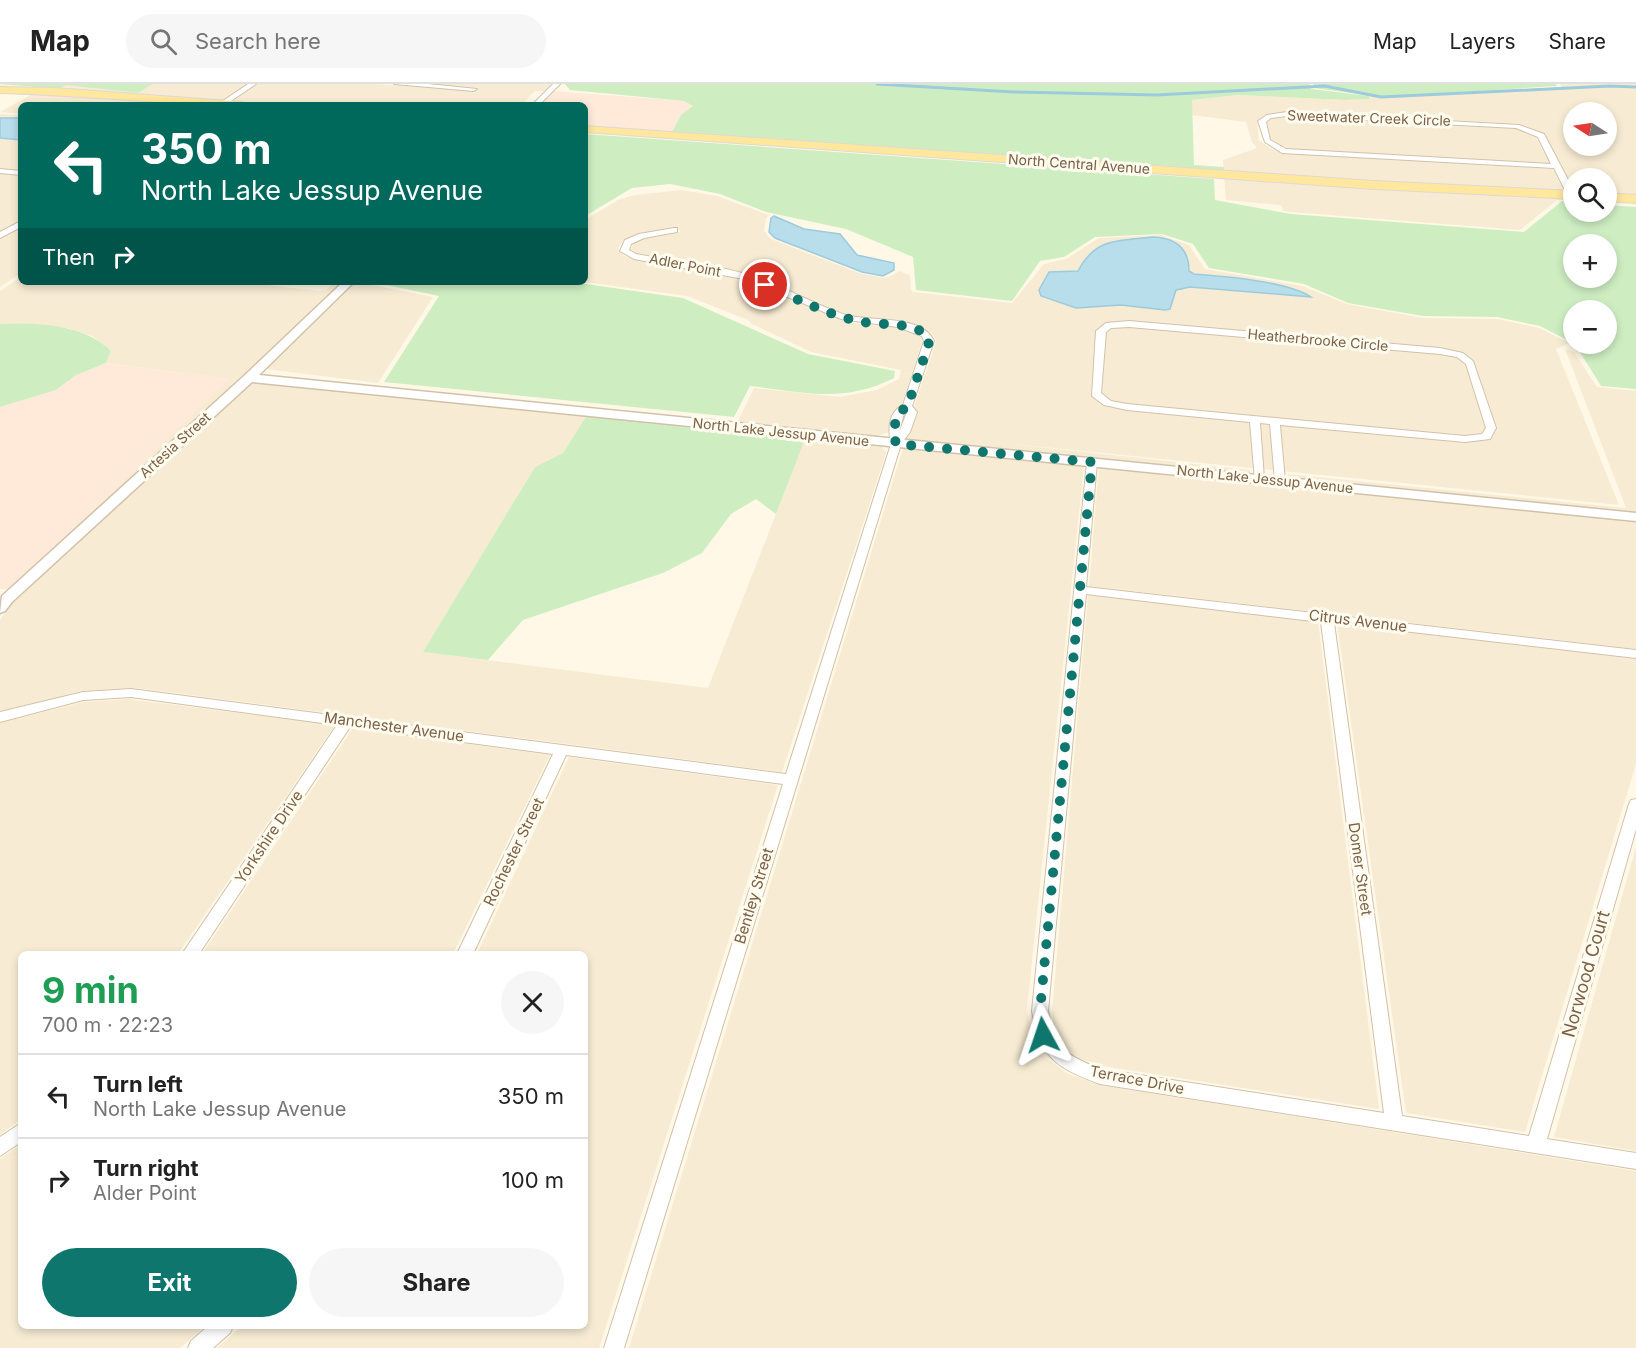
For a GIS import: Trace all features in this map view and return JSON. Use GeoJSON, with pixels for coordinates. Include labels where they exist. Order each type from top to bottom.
{"type":"FeatureCollection","features":[{"type":"Feature","properties":{"kind":"main road"},"geometry":{"type":"LineString","coordinates":[[0,90],[54,91],[186,102]]}},
{"type":"Feature","properties":{"kind":"main road","name":"North Central Avenue"},"geometry":{"type":"LineString","coordinates":[[588,129],[1374,185],[1563,195]]}},
{"type":"Feature","properties":{"kind":"main road"},"geometry":{"type":"LineString","coordinates":[[1617,198],[1636,200]]}},
{"type":"Feature","properties":{"kind":"street"},"geometry":{"type":"LineString","coordinates":[[226,102],[253,84]]}},
{"type":"Feature","properties":{"kind":"street"},"geometry":{"type":"LineString","coordinates":[[397,84],[474,89]]}},
{"type":"Feature","properties":{"kind":"street"},"geometry":{"type":"LineString","coordinates":[[538,102],[557,84]]}},
{"type":"Feature","properties":{"kind":"street","name":"Sweetwater Creek Circle"},"geometry":{"type":"LineString","coordinates":[[1556,165],[1286,151],[1268,145],[1264,140],[1262,121],[1269,116],[1287,114],[1517,126],[1541,136],[1563,178]]}},
{"type":"Feature","properties":{"kind":"street"},"geometry":{"type":"LineString","coordinates":[[0,171],[18,173]]}},
{"type":"Feature","properties":{"kind":"street"},"geometry":{"type":"LineString","coordinates":[[0,236],[18,225]]}},
{"type":"Feature","properties":{"kind":"street","name":"Adler Point"},"geometry":{"type":"LineString","coordinates":[[674,230],[642,236],[628,242],[624,251],[634,256],[746,277],[844,317],[860,322],[903,326],[926,334],[929,341],[928,346],[907,408],[912,412],[905,432],[896,444]]}},
{"type":"Feature","properties":{"kind":"street","name":"Artesia Street"},"geometry":{"type":"LineString","coordinates":[[2,601],[249,378],[347,285]]}},
{"type":"Feature","properties":{"kind":"street","name":"Heatherbrooke Circle"},"geometry":{"type":"LineString","coordinates":[[1129,324],[1440,351],[1460,355],[1470,363],[1491,428],[1486,437],[1465,439],[1255,419],[1127,407],[1108,403],[1096,394],[1101,331],[1109,325],[1129,324]]}},
{"type":"Feature","properties":{"kind":"street","name":"North Lake Jessup Avenue"},"geometry":{"type":"LineString","coordinates":[[249,378],[1636,517]]}},
{"type":"Feature","properties":{"kind":"street"},"geometry":{"type":"LineString","coordinates":[[1255,419],[1259,478]]}},
{"type":"Feature","properties":{"kind":"street"},"geometry":{"type":"LineString","coordinates":[[1275,421],[1280,481]]}},
{"type":"Feature","properties":{"kind":"street","name":"Bentley Street"},"geometry":{"type":"LineString","coordinates":[[614,1348],[896,444]]}},
{"type":"Feature","properties":{"kind":"street"},"geometry":{"type":"LineString","coordinates":[[1257,445],[1277,447]]}},
{"type":"Feature","properties":{"kind":"street","name":"Terrace Drive"},"geometry":{"type":"LineString","coordinates":[[1092,462],[1040,1011],[1043,1035],[1053,1052],[1072,1066],[1100,1076],[1636,1161]]}},
{"type":"Feature","properties":{"kind":"street","name":"Citrus Avenue"},"geometry":{"type":"LineString","coordinates":[[1080,590],[1636,654]]}},
{"type":"Feature","properties":{"kind":"street","name":"Domer Street"},"geometry":{"type":"LineString","coordinates":[[1327,617],[1394,1121]]}},
{"type":"Feature","properties":{"kind":"street","name":"Manchester Avenue"},"geometry":{"type":"LineString","coordinates":[[0,717],[83,696],[131,693],[790,780]]}},
{"type":"Feature","properties":{"kind":"street","name":"Yorkshire Drive"},"geometry":{"type":"LineString","coordinates":[[192,951],[347,721]]}},
{"type":"Feature","properties":{"kind":"street","name":"Rochester Street"},"geometry":{"type":"LineString","coordinates":[[466,951],[562,750]]}},
{"type":"Feature","properties":{"kind":"street","name":"Norwood Court"},"geometry":{"type":"LineString","coordinates":[[1536,1144],[1636,804]]}},
{"type":"Feature","properties":{"kind":"street"},"geometry":{"type":"LineString","coordinates":[[0,1148],[18,1133]]}},
{"type":"Feature","properties":{"kind":"street"},"geometry":{"type":"LineString","coordinates":[[198,1348],[220,1329]]}},
{"type":"Feature","properties":{"kind":"shaded area"},"geometry":{"type":"Polygon","coordinates":[[[66,84],[138,93],[153,84],[248,84],[221,102],[0,88],[0,85],[57,89],[66,84]]]}},
{"type":"Feature","properties":{"kind":"shaded area"},"geometry":{"type":"Polygon","coordinates":[[[258,84],[376,84],[476,91],[479,88],[418,84],[552,84],[544,91],[535,91],[524,102],[231,102],[258,84]]]}},
{"type":"Feature","properties":{"kind":"shaded area"},"geometry":{"type":"Polygon","coordinates":[[[1560,84],[1636,84],[1636,198],[1617,196],[1617,168],[1563,169],[1546,136],[1541,132],[1520,125],[1491,122],[1287,113],[1265,115],[1257,121],[1259,140],[1271,149],[1283,152],[1552,167],[1563,192],[1224,173],[1223,160],[1257,148],[1252,142],[1246,122],[1191,115],[1191,100],[1238,95],[1345,100],[1368,99],[1369,96],[1383,98],[1561,87],[1560,84]]]}},
{"type":"Feature","properties":{"kind":"shaded area"},"geometry":{"type":"Polygon","coordinates":[[[554,91],[684,101],[694,107],[681,115],[671,134],[588,128],[588,102],[543,102],[554,91]]]}},
{"type":"Feature","properties":{"kind":"shaded area"},"geometry":{"type":"Polygon","coordinates":[[[36,92],[174,102],[18,102],[36,92]]]}},
{"type":"Feature","properties":{"kind":"shaded area"},"geometry":{"type":"Polygon","coordinates":[[[18,102],[18,114],[0,112],[18,102]]]}},
{"type":"Feature","properties":{"kind":"shaded area"},"geometry":{"type":"Polygon","coordinates":[[[0,114],[18,115],[18,275],[0,287],[0,114]]]}},
{"type":"Feature","properties":{"kind":"shaded area"},"geometry":{"type":"Polygon","coordinates":[[[1273,117],[1516,127],[1535,135],[1550,164],[1287,149],[1269,140],[1267,122],[1273,117]]]}},
{"type":"Feature","properties":{"kind":"shaded area"},"geometry":{"type":"Polygon","coordinates":[[[1224,177],[1563,195],[1563,200],[1557,200],[1520,230],[1283,211],[1282,206],[1279,205],[1226,200],[1224,177]]]}},
{"type":"Feature","properties":{"kind":"shaded area"},"geometry":{"type":"Polygon","coordinates":[[[682,190],[717,196],[769,215],[766,218],[764,231],[771,239],[859,273],[884,278],[899,271],[910,275],[913,292],[1012,303],[1044,264],[1066,259],[1099,238],[1161,235],[1189,245],[1205,269],[1302,286],[1347,304],[1423,318],[1498,319],[1539,328],[1563,340],[1563,346],[1556,349],[1619,505],[985,441],[1250,470],[1250,474],[905,441],[912,412],[935,346],[936,341],[932,333],[906,323],[848,315],[749,275],[637,254],[630,250],[634,243],[646,238],[681,232],[678,228],[638,235],[622,242],[618,248],[624,256],[742,279],[841,320],[901,328],[922,337],[893,431],[873,437],[737,423],[754,388],[839,397],[877,390],[899,379],[901,370],[811,352],[748,320],[687,296],[588,282],[588,218],[618,200],[634,195],[682,190]]]}},
{"type":"Feature","properties":{"kind":"shaded area"},"geometry":{"type":"Polygon","coordinates":[[[18,279],[18,285],[265,285],[320,291],[326,290],[331,285],[340,285],[35,565],[229,379],[106,363],[111,351],[92,336],[67,328],[0,324],[0,291],[18,279]]]}},
{"type":"Feature","properties":{"kind":"shaded area"},"geometry":{"type":"Polygon","coordinates":[[[353,285],[371,285],[433,297],[378,383],[266,369],[353,285]]]}},
{"type":"Feature","properties":{"kind":"shaded area"},"geometry":{"type":"Polygon","coordinates":[[[1567,354],[1575,354],[1597,387],[1636,391],[1636,513],[1288,478],[1288,474],[1626,508],[1567,354]]]}},
{"type":"Feature","properties":{"kind":"shaded area"},"geometry":{"type":"Polygon","coordinates":[[[106,363],[229,379],[9,589],[0,589],[0,407],[56,390],[76,375],[106,363]]]}},
{"type":"Feature","properties":{"kind":"shaded area"},"geometry":{"type":"Polygon","coordinates":[[[252,382],[587,415],[563,453],[535,467],[424,652],[708,688],[806,437],[882,447],[886,453],[782,772],[136,688],[81,691],[0,712],[0,620],[15,599],[252,382]]]}},
{"type":"Feature","properties":{"kind":"shaded area"},"geometry":{"type":"Polygon","coordinates":[[[903,448],[1084,465],[1027,1009],[1031,1034],[1042,1055],[1068,1074],[1100,1085],[1636,1171],[1636,1348],[629,1348],[903,448]]]}},
{"type":"Feature","properties":{"kind":"shaded area"},"geometry":{"type":"Polygon","coordinates":[[[1099,466],[1636,521],[1636,649],[1089,586],[1099,466]]]}},
{"type":"Feature","properties":{"kind":"shaded area"},"geometry":{"type":"Polygon","coordinates":[[[1088,595],[1318,621],[1379,1109],[1102,1066],[1078,1058],[1064,1047],[1055,1034],[1052,1012],[1088,595]]]}},
{"type":"Feature","properties":{"kind":"shaded area"},"geometry":{"type":"Polygon","coordinates":[[[1337,623],[1636,659],[1636,764],[1525,1132],[1406,1113],[1337,623]]]}},
{"type":"Feature","properties":{"kind":"shaded area"},"geometry":{"type":"Polygon","coordinates":[[[128,699],[335,725],[180,951],[18,951],[18,1121],[0,1135],[0,723],[83,702],[128,699]]]}},
{"type":"Feature","properties":{"kind":"shaded area"},"geometry":{"type":"Polygon","coordinates":[[[353,728],[550,755],[454,951],[204,951],[353,728]]]}},
{"type":"Feature","properties":{"kind":"shaded area"},"geometry":{"type":"Polygon","coordinates":[[[569,757],[778,785],[599,1348],[217,1348],[239,1329],[588,1329],[588,951],[478,951],[569,757]]]}},
{"type":"Feature","properties":{"kind":"shaded area"},"geometry":{"type":"Polygon","coordinates":[[[1636,847],[1636,1151],[1554,1137],[1636,847]]]}},
{"type":"Feature","properties":{"kind":"shaded area"},"geometry":{"type":"Polygon","coordinates":[[[18,1146],[18,1329],[202,1329],[180,1348],[0,1348],[0,1159],[18,1146]]]}},
{"type":"Feature","properties":{"kind":"green space"},"geometry":{"type":"Polygon","coordinates":[[[0,84],[153,84],[138,93],[66,85],[58,89],[0,84]]]}},
{"type":"Feature","properties":{"kind":"green space"},"geometry":{"type":"Polygon","coordinates":[[[565,84],[1309,84],[1311,89],[1369,96],[1369,99],[1238,95],[1192,100],[1194,165],[1224,167],[1224,173],[671,134],[681,115],[693,106],[684,101],[570,90],[565,84]]]}},
{"type":"Feature","properties":{"kind":"green space"},"geometry":{"type":"Polygon","coordinates":[[[1313,84],[1556,84],[1557,86],[1381,97],[1314,88],[1313,84]]]}},
{"type":"Feature","properties":{"kind":"green space"},"geometry":{"type":"Polygon","coordinates":[[[588,134],[1214,179],[1215,200],[1291,214],[1524,232],[1562,201],[1563,222],[1617,222],[1617,206],[1636,207],[1636,389],[1601,386],[1581,354],[1617,354],[1617,300],[1563,300],[1563,338],[1540,326],[1497,317],[1423,316],[1348,303],[1304,284],[1209,268],[1193,244],[1162,234],[1095,237],[1064,257],[1040,261],[1012,301],[916,290],[913,257],[846,229],[766,212],[720,194],[670,184],[632,188],[588,214],[588,134]]]}},
{"type":"Feature","properties":{"kind":"green space"},"geometry":{"type":"Polygon","coordinates":[[[588,284],[683,298],[808,354],[895,371],[894,378],[875,386],[840,394],[806,393],[750,386],[734,417],[384,382],[439,296],[386,285],[588,284]]]}},
{"type":"Feature","properties":{"kind":"green space"},"geometry":{"type":"Polygon","coordinates":[[[0,324],[44,325],[74,330],[100,342],[111,351],[106,363],[76,375],[56,390],[0,407],[0,324]]]}},
{"type":"Feature","properties":{"kind":"green space"},"geometry":{"type":"Polygon","coordinates":[[[587,415],[806,437],[776,514],[756,499],[731,514],[702,553],[663,573],[523,620],[488,660],[423,652],[535,467],[563,453],[587,415]]]}},
{"type":"Feature","properties":{"kind":"water"},"geometry":{"type":"Polygon","coordinates":[[[0,118],[18,118],[18,140],[0,138],[0,118]]]}},
{"type":"Feature","properties":{"kind":"water"},"geometry":{"type":"Polygon","coordinates":[[[774,216],[804,229],[840,234],[857,255],[894,263],[894,270],[883,276],[862,272],[775,238],[769,232],[771,218],[774,216]]]}},
{"type":"Feature","properties":{"kind":"water"},"geometry":{"type":"Polygon","coordinates":[[[1153,237],[1174,242],[1179,246],[1186,256],[1189,271],[1194,274],[1272,284],[1287,287],[1311,297],[1190,287],[1176,290],[1170,309],[1165,310],[1121,305],[1076,308],[1041,296],[1039,290],[1049,272],[1078,271],[1092,252],[1100,246],[1153,237]]]}},
{"type":"Feature","properties":{"kind":"waterway"},"geometry":{"type":"LineString","coordinates":[[877,84],[1013,92],[1157,95],[1325,86],[1381,97],[1610,86],[1636,87]]}},
{"type":"Feature","properties":{"kind":"route"},"geometry":{"type":"LineString","coordinates":[[765,285],[860,322],[903,326],[926,334],[929,341],[928,346],[907,408],[899,411],[893,431],[896,444],[1092,462],[1040,1011],[1043,1035]]}}]}
